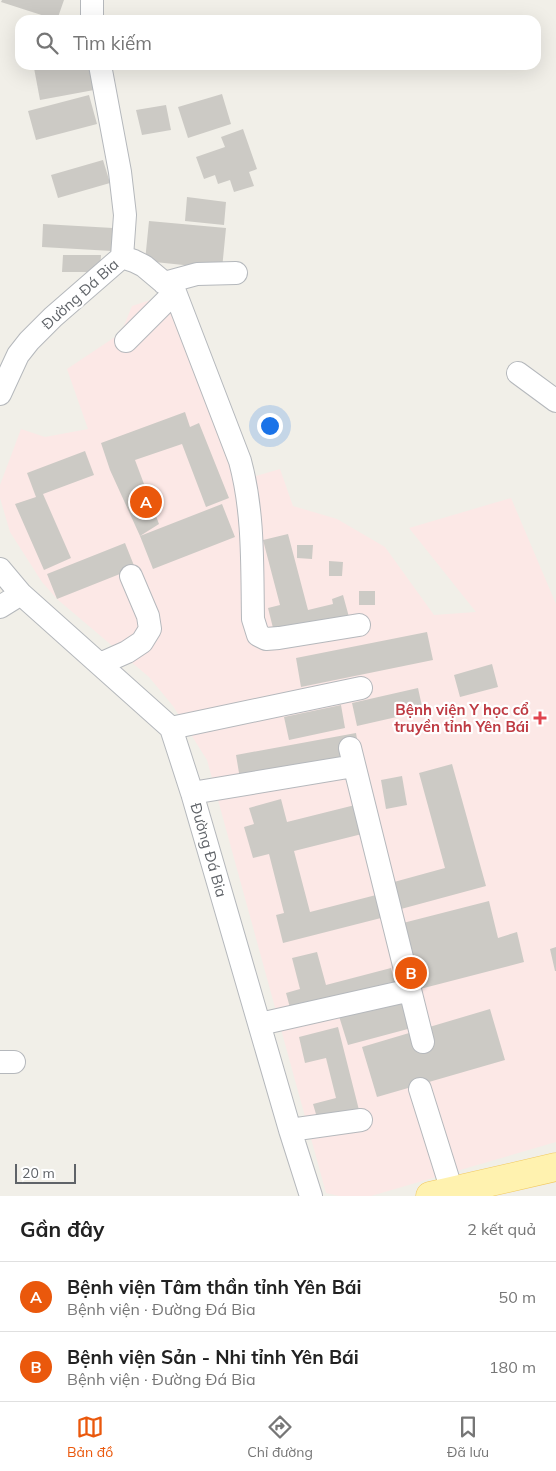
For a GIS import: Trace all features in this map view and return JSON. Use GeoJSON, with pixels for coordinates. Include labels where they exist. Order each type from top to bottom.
{"type":"FeatureCollection","features":[{"type":"Feature","properties":{"kind":"main road"},"geometry":{"type":"LineString","coordinates":[[441,1194],[556,1167]]}},
{"type":"Feature","properties":{"kind":"street"},"geometry":{"type":"LineString","coordinates":[[92,0],[92,15]]}},
{"type":"Feature","properties":{"kind":"street","name":"Đường Đá Bia"},"geometry":{"type":"LineString","coordinates":[[0,394],[18,355],[29,341],[53,317],[122,257],[125,215],[120,172],[101,70]]}},
{"type":"Feature","properties":{"kind":"street"},"geometry":{"type":"LineString","coordinates":[[122,257],[144,266],[170,287],[240,461],[251,516],[253,619],[258,634],[266,639],[279,638],[359,625]]}},
{"type":"Feature","properties":{"kind":"street"},"geometry":{"type":"LineString","coordinates":[[126,341],[170,287],[197,274],[236,273]]}},
{"type":"Feature","properties":{"kind":"street"},"geometry":{"type":"LineString","coordinates":[[518,373],[556,401]]}},
{"type":"Feature","properties":{"kind":"street","name":"Đường Đá Bia"},"geometry":{"type":"LineString","coordinates":[[0,569],[21,594],[171,728],[192,792],[311,1196]]}},
{"type":"Feature","properties":{"kind":"street"},"geometry":{"type":"LineString","coordinates":[[100,664],[127,652],[142,642],[150,629],[148,616],[131,576]]}},
{"type":"Feature","properties":{"kind":"street"},"geometry":{"type":"LineString","coordinates":[[0,607],[21,594]]}},
{"type":"Feature","properties":{"kind":"street"},"geometry":{"type":"LineString","coordinates":[[171,728],[361,688]]}},
{"type":"Feature","properties":{"kind":"street"},"geometry":{"type":"LineString","coordinates":[[192,792],[352,757],[424,1042]]}},
{"type":"Feature","properties":{"kind":"street"},"geometry":{"type":"LineString","coordinates":[[260,1024],[402,992]]}},
{"type":"Feature","properties":{"kind":"street"},"geometry":{"type":"LineString","coordinates":[[420,1089],[441,1194]]}},
{"type":"Feature","properties":{"kind":"street"},"geometry":{"type":"LineString","coordinates":[[290,1130],[361,1120]]}},
{"type":"Feature","properties":{"kind":"shaded area"},"geometry":{"type":"Polygon","coordinates":[[[175,292],[256,476],[280,469],[293,506],[337,519],[385,547],[434,615],[476,612],[409,528],[511,498],[556,604],[556,1142],[371,1196],[339,1196],[326,1193],[207,760],[173,706],[149,677],[57,599],[42,582],[10,532],[0,498],[0,485],[21,429],[45,437],[88,429],[67,369],[121,333],[132,306],[175,292]]]}},
{"type":"Feature","properties":{"kind":"building"},"geometry":{"type":"Polygon","coordinates":[[[2,0],[64,0],[59,15],[41,15],[1,2],[2,0]]]}},
{"type":"Feature","properties":{"kind":"building"},"geometry":{"type":"Polygon","coordinates":[[[34,70],[91,70],[94,90],[40,100],[34,70]]]}},
{"type":"Feature","properties":{"kind":"building"},"geometry":{"type":"Polygon","coordinates":[[[222,94],[231,124],[188,138],[178,107],[222,94]]]}},
{"type":"Feature","properties":{"kind":"building"},"geometry":{"type":"Polygon","coordinates":[[[89,95],[97,124],[36,140],[28,111],[89,95]]]}},
{"type":"Feature","properties":{"kind":"building"},"geometry":{"type":"Polygon","coordinates":[[[166,105],[171,130],[142,135],[136,110],[166,105]]]}},
{"type":"Feature","properties":{"kind":"building"},"geometry":{"type":"Polygon","coordinates":[[[243,129],[257,169],[249,172],[254,186],[234,192],[230,180],[218,184],[215,175],[204,179],[196,157],[225,147],[221,137],[243,129]]]}},
{"type":"Feature","properties":{"kind":"building"},"geometry":{"type":"Polygon","coordinates":[[[103,160],[110,183],[58,198],[51,175],[103,160]]]}},
{"type":"Feature","properties":{"kind":"building"},"geometry":{"type":"Polygon","coordinates":[[[187,197],[226,202],[224,225],[185,221],[187,197]]]}},
{"type":"Feature","properties":{"kind":"building"},"geometry":{"type":"Polygon","coordinates":[[[149,221],[226,228],[222,269],[145,261],[149,221]]]}},
{"type":"Feature","properties":{"kind":"building"},"geometry":{"type":"Polygon","coordinates":[[[43,224],[113,228],[112,251],[42,247],[43,224]]]}},
{"type":"Feature","properties":{"kind":"building"},"geometry":{"type":"Polygon","coordinates":[[[63,255],[101,255],[100,272],[62,272],[63,255]]]}},
{"type":"Feature","properties":{"kind":"building"},"geometry":{"type":"Polygon","coordinates":[[[185,412],[190,427],[199,423],[229,498],[206,507],[182,444],[135,460],[159,524],[140,536],[110,470],[101,443],[185,412]]]}},
{"type":"Feature","properties":{"kind":"building"},"geometry":{"type":"Polygon","coordinates":[[[85,451],[94,475],[43,494],[71,558],[44,570],[15,504],[36,497],[27,473],[85,451]]]}},
{"type":"Feature","properties":{"kind":"building"},"geometry":{"type":"Polygon","coordinates":[[[222,504],[235,537],[153,569],[140,536],[222,504]]]}},
{"type":"Feature","properties":{"kind":"building"},"geometry":{"type":"Polygon","coordinates":[[[288,534],[308,610],[333,604],[332,599],[343,595],[349,617],[275,636],[268,608],[280,605],[263,540],[288,534]]]}},
{"type":"Feature","properties":{"kind":"building"},"geometry":{"type":"Polygon","coordinates":[[[125,543],[135,568],[57,599],[47,574],[125,543]]]}},
{"type":"Feature","properties":{"kind":"building"},"geometry":{"type":"Polygon","coordinates":[[[297,545],[313,545],[312,559],[297,558],[297,545]]]}},
{"type":"Feature","properties":{"kind":"building"},"geometry":{"type":"Polygon","coordinates":[[[329,561],[343,562],[342,576],[329,576],[329,561]]]}},
{"type":"Feature","properties":{"kind":"building"},"geometry":{"type":"Polygon","coordinates":[[[359,591],[375,591],[375,605],[359,605],[359,591]]]}},
{"type":"Feature","properties":{"kind":"building"},"geometry":{"type":"Polygon","coordinates":[[[427,632],[433,660],[301,687],[296,658],[427,632]]]}},
{"type":"Feature","properties":{"kind":"building"},"geometry":{"type":"Polygon","coordinates":[[[492,664],[498,687],[460,697],[454,675],[492,664]]]}},
{"type":"Feature","properties":{"kind":"building"},"geometry":{"type":"Polygon","coordinates":[[[418,688],[423,711],[357,726],[352,703],[418,688]]]}},
{"type":"Feature","properties":{"kind":"building"},"geometry":{"type":"Polygon","coordinates":[[[341,705],[345,728],[289,740],[284,717],[341,705]]]}},
{"type":"Feature","properties":{"kind":"building"},"geometry":{"type":"Polygon","coordinates":[[[356,733],[360,757],[240,779],[236,755],[356,733]]]}},
{"type":"Feature","properties":{"kind":"building"},"geometry":{"type":"Polygon","coordinates":[[[452,764],[486,886],[401,909],[394,882],[445,868],[419,773],[452,764]]]}},
{"type":"Feature","properties":{"kind":"building"},"geometry":{"type":"Polygon","coordinates":[[[402,776],[407,805],[386,809],[381,780],[402,776]]]}},
{"type":"Feature","properties":{"kind":"building"},"geometry":{"type":"Polygon","coordinates":[[[281,799],[287,822],[363,803],[370,832],[294,851],[310,912],[376,895],[381,918],[283,943],[276,915],[284,913],[269,854],[253,858],[244,827],[254,824],[249,808],[281,799]]]}},
{"type":"Feature","properties":{"kind":"building"},"geometry":{"type":"Polygon","coordinates":[[[489,901],[498,938],[517,932],[524,962],[420,989],[403,923],[489,901]]]}},
{"type":"Feature","properties":{"kind":"building"},"geometry":{"type":"Polygon","coordinates":[[[556,947],[556,971],[555,971],[550,949],[556,947]]]}},
{"type":"Feature","properties":{"kind":"building"},"geometry":{"type":"Polygon","coordinates":[[[317,952],[326,985],[391,968],[396,987],[292,1015],[286,993],[300,989],[292,958],[317,952]]]}},
{"type":"Feature","properties":{"kind":"building"},"geometry":{"type":"Polygon","coordinates":[[[410,993],[419,1026],[348,1045],[338,1013],[410,993]]]}},
{"type":"Feature","properties":{"kind":"building"},"geometry":{"type":"Polygon","coordinates":[[[490,1009],[505,1060],[377,1097],[362,1047],[490,1009]]]}},
{"type":"Feature","properties":{"kind":"building"},"geometry":{"type":"Polygon","coordinates":[[[338,1027],[359,1110],[318,1121],[313,1104],[336,1098],[326,1058],[305,1063],[299,1037],[338,1027]]]}},
{"type":"Feature","properties":{"kind":"place","name":"Bệnh viện Tâm thần tỉnh Yên Bái"},"geometry":{"type":"Point","coordinates":[146,502]}},
{"type":"Feature","properties":{"kind":"place","name":"Bệnh viện Y học cổ truyền tỉnh Yên Bái"},"geometry":{"type":"Point","coordinates":[540,718]}},
{"type":"Feature","properties":{"kind":"place","name":"Bệnh viện Sản - Nhi tỉnh Yên Bái"},"geometry":{"type":"Point","coordinates":[411,973]}}]}
